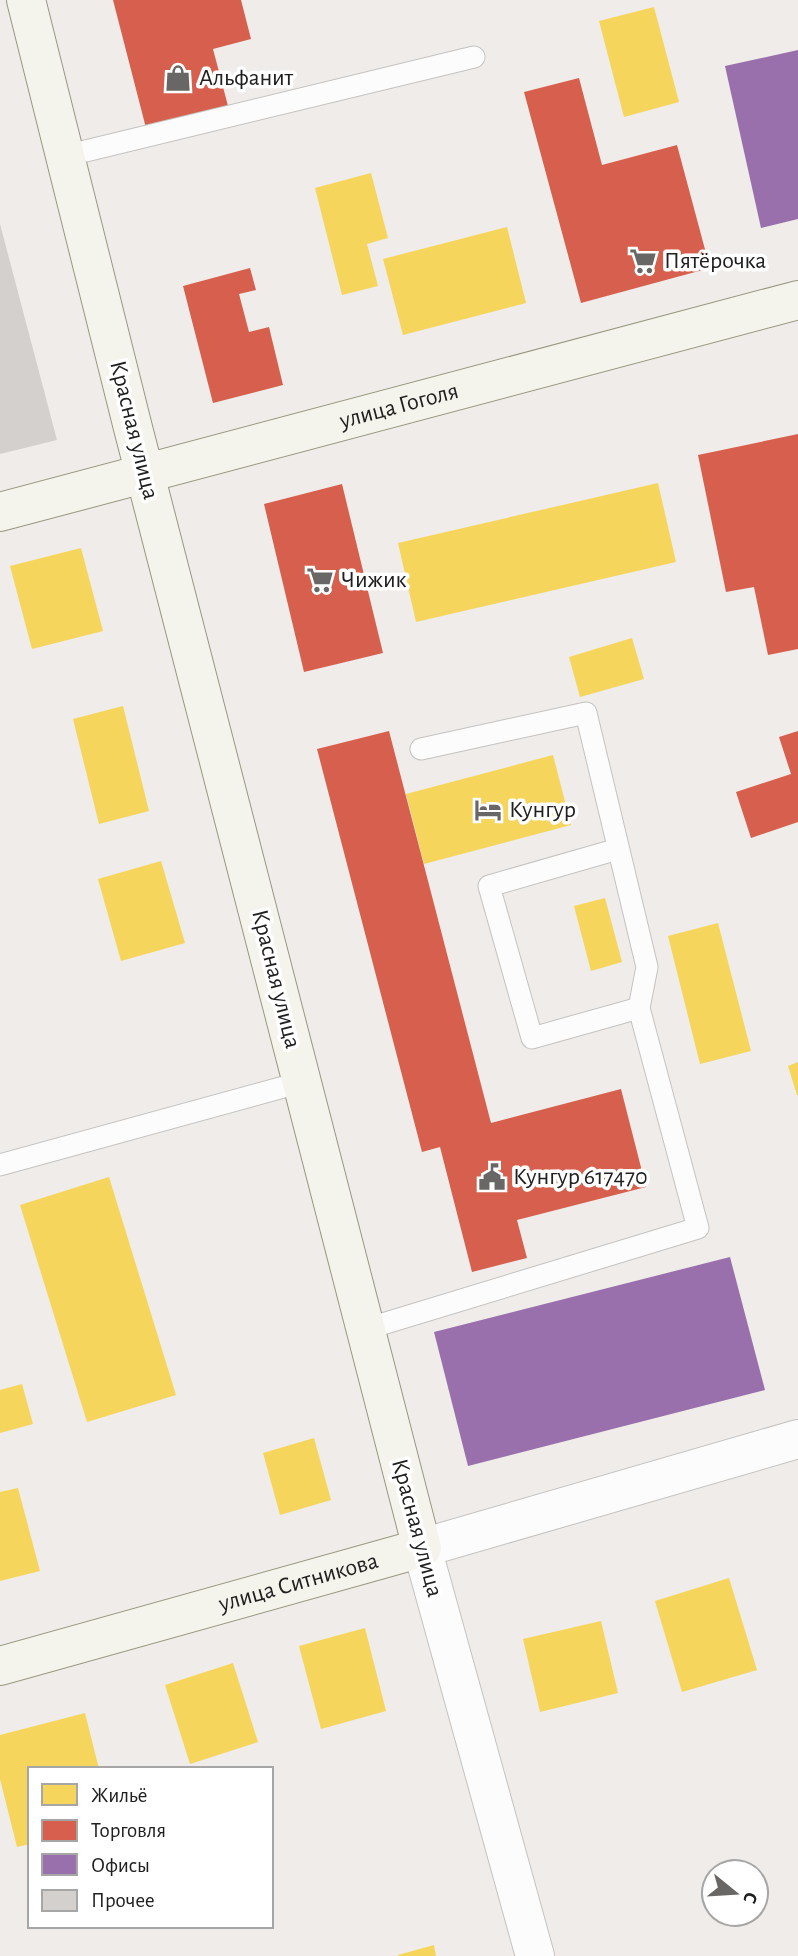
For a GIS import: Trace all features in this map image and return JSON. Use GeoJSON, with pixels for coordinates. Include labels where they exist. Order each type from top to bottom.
{"type":"FeatureCollection","features":[{"type":"Feature","properties":{"kind":"main road","name":"Красная улица"},"geometry":{"type":"LineString","coordinates":[[26,0],[422,1548]]}},
{"type":"Feature","properties":{"kind":"main road","name":"улица Гоголя"},"geometry":{"type":"LineString","coordinates":[[0,512],[798,300]]}},
{"type":"Feature","properties":{"kind":"main road","name":"улица Ситникова"},"geometry":{"type":"LineString","coordinates":[[0,1666],[422,1548]]}},
{"type":"Feature","properties":{"kind":"street","name":"улица Ситникова"},"geometry":{"type":"LineString","coordinates":[[422,1548],[798,1439]]}},
{"type":"Feature","properties":{"kind":"street","name":"Красная улица"},"geometry":{"type":"LineString","coordinates":[[422,1548],[536,1956]]}},
{"type":"Feature","properties":{"kind":"lane"},"geometry":{"type":"LineString","coordinates":[[65,156],[474,57]]}},
{"type":"Feature","properties":{"kind":"lane"},"geometry":{"type":"LineString","coordinates":[[366,1329],[698,1228],[639,1008],[647,967],[586,713],[421,749]]}},
{"type":"Feature","properties":{"kind":"lane"},"geometry":{"type":"LineString","coordinates":[[618,849],[489,886],[533,1038],[639,1008]]}},
{"type":"Feature","properties":{"kind":"lane"},"geometry":{"type":"LineString","coordinates":[[0,1165],[302,1082]]}},
{"type":"Feature","properties":{"kind":"building: Жильё"},"geometry":{"type":"Polygon","coordinates":[[[654,7],[679,102],[624,117],[599,21],[654,7]]]}},
{"type":"Feature","properties":{"kind":"building: Жильё"},"geometry":{"type":"Polygon","coordinates":[[[371,173],[388,238],[367,244],[378,286],[342,295],[315,188],[371,173]]]}},
{"type":"Feature","properties":{"kind":"building: Жильё"},"geometry":{"type":"Polygon","coordinates":[[[507,227],[526,303],[403,335],[383,259],[507,227]]]}},
{"type":"Feature","properties":{"kind":"building: Жильё"},"geometry":{"type":"Polygon","coordinates":[[[658,483],[676,562],[416,622],[398,543],[658,483]]]}},
{"type":"Feature","properties":{"kind":"building: Жильё"},"geometry":{"type":"Polygon","coordinates":[[[81,548],[103,631],[32,649],[10,566],[81,548]]]}},
{"type":"Feature","properties":{"kind":"building: Жильё"},"geometry":{"type":"Polygon","coordinates":[[[632,638],[644,679],[580,697],[569,657],[632,638]]]}},
{"type":"Feature","properties":{"kind":"building: Жильё"},"geometry":{"type":"Polygon","coordinates":[[[123,706],[149,811],[99,824],[73,719],[123,706]]]}},
{"type":"Feature","properties":{"kind":"building: Жильё","name":"Кунгур"},"geometry":{"type":"Polygon","coordinates":[[[553,755],[571,825],[424,864],[406,794],[553,755]]]}},
{"type":"Feature","properties":{"kind":"building: Жильё"},"geometry":{"type":"Polygon","coordinates":[[[161,861],[185,943],[121,961],[98,879],[161,861]]]}},
{"type":"Feature","properties":{"kind":"building: Жильё"},"geometry":{"type":"Polygon","coordinates":[[[605,898],[622,962],[591,971],[574,906],[605,898]]]}},
{"type":"Feature","properties":{"kind":"building: Жильё"},"geometry":{"type":"Polygon","coordinates":[[[718,923],[751,1051],[700,1064],[668,936],[718,923]]]}},
{"type":"Feature","properties":{"kind":"building: Жильё"},"geometry":{"type":"Polygon","coordinates":[[[798,1062],[798,1095],[797,1095],[788,1066],[798,1062]]]}},
{"type":"Feature","properties":{"kind":"building: Жильё"},"geometry":{"type":"Polygon","coordinates":[[[109,1177],[176,1395],[87,1422],[20,1205],[109,1177]]]}},
{"type":"Feature","properties":{"kind":"building: Жильё"},"geometry":{"type":"Polygon","coordinates":[[[22,1384],[33,1424],[0,1433],[0,1390],[22,1384]]]}},
{"type":"Feature","properties":{"kind":"building: Жильё"},"geometry":{"type":"Polygon","coordinates":[[[314,1438],[331,1500],[280,1515],[263,1453],[314,1438]]]}},
{"type":"Feature","properties":{"kind":"building: Жильё"},"geometry":{"type":"Polygon","coordinates":[[[18,1488],[40,1571],[0,1581],[0,1492],[18,1488]]]}},
{"type":"Feature","properties":{"kind":"building: Жильё"},"geometry":{"type":"Polygon","coordinates":[[[729,1578],[757,1670],[682,1692],[655,1601],[729,1578]]]}},
{"type":"Feature","properties":{"kind":"building: Жильё"},"geometry":{"type":"Polygon","coordinates":[[[601,1621],[618,1693],[540,1712],[523,1639],[601,1621]]]}},
{"type":"Feature","properties":{"kind":"building: Жильё"},"geometry":{"type":"Polygon","coordinates":[[[365,1628],[386,1711],[321,1729],[299,1646],[365,1628]]]}},
{"type":"Feature","properties":{"kind":"building: Жильё"},"geometry":{"type":"Polygon","coordinates":[[[233,1663],[258,1742],[190,1764],[165,1685],[233,1663]]]}},
{"type":"Feature","properties":{"kind":"building: Жильё"},"geometry":{"type":"Polygon","coordinates":[[[85,1713],[98,1767],[28,1767],[28,1844],[17,1847],[0,1779],[0,1735],[85,1713]]]}},
{"type":"Feature","properties":{"kind":"building: Жильё"},"geometry":{"type":"Polygon","coordinates":[[[434,1945],[436,1956],[398,1956],[398,1955],[434,1945]]]}},
{"type":"Feature","properties":{"kind":"building: Торговля"},"geometry":{"type":"Polygon","coordinates":[[[113,0],[241,0],[251,39],[213,49],[228,106],[146,128],[113,0]]]}},
{"type":"Feature","properties":{"kind":"building: Торговля"},"geometry":{"type":"Polygon","coordinates":[[[579,78],[602,165],[677,145],[710,268],[581,303],[524,92],[579,78]]]}},
{"type":"Feature","properties":{"kind":"building: Торговля"},"geometry":{"type":"Polygon","coordinates":[[[250,268],[256,290],[239,294],[249,332],[269,327],[283,385],[213,403],[183,286],[250,268]]]}},
{"type":"Feature","properties":{"kind":"building: Торговля"},"geometry":{"type":"Polygon","coordinates":[[[798,434],[798,649],[768,655],[754,587],[726,592],[698,455],[798,434]]]}},
{"type":"Feature","properties":{"kind":"building: Торговля"},"geometry":{"type":"Polygon","coordinates":[[[342,484],[383,653],[304,672],[264,504],[342,484]]]}},
{"type":"Feature","properties":{"kind":"building: Торговля"},"geometry":{"type":"Polygon","coordinates":[[[389,731],[491,1123],[621,1089],[646,1187],[517,1220],[527,1258],[472,1272],[440,1147],[422,1152],[317,749],[389,731]]]}},
{"type":"Feature","properties":{"kind":"building: Торговля"},"geometry":{"type":"Polygon","coordinates":[[[798,731],[798,822],[751,838],[736,792],[791,774],[779,737],[798,731]]]}},
{"type":"Feature","properties":{"kind":"building: Офисы"},"geometry":{"type":"Polygon","coordinates":[[[798,50],[798,219],[761,228],[725,66],[798,50]]]}},
{"type":"Feature","properties":{"kind":"building: Офисы"},"geometry":{"type":"Polygon","coordinates":[[[730,1257],[765,1390],[468,1466],[434,1332],[730,1257]]]}},
{"type":"Feature","properties":{"kind":"building: Прочее"},"geometry":{"type":"Polygon","coordinates":[[[0,224],[57,440],[0,454],[0,224]]]}},
{"type":"Feature","properties":{"kind":"place","name":"Альфанит"},"geometry":{"type":"Point","coordinates":[178,78]}},
{"type":"Feature","properties":{"kind":"place","name":"Пятёрочка"},"geometry":{"type":"Point","coordinates":[643,261]}},
{"type":"Feature","properties":{"kind":"place","name":"Чижик"},"geometry":{"type":"Point","coordinates":[320,580]}},
{"type":"Feature","properties":{"kind":"place","name":"Кунгур"},"geometry":{"type":"Point","coordinates":[488,810]}},
{"type":"Feature","properties":{"kind":"place","name":"Кунгур 617470"},"geometry":{"type":"Point","coordinates":[492,1177]}}]}
